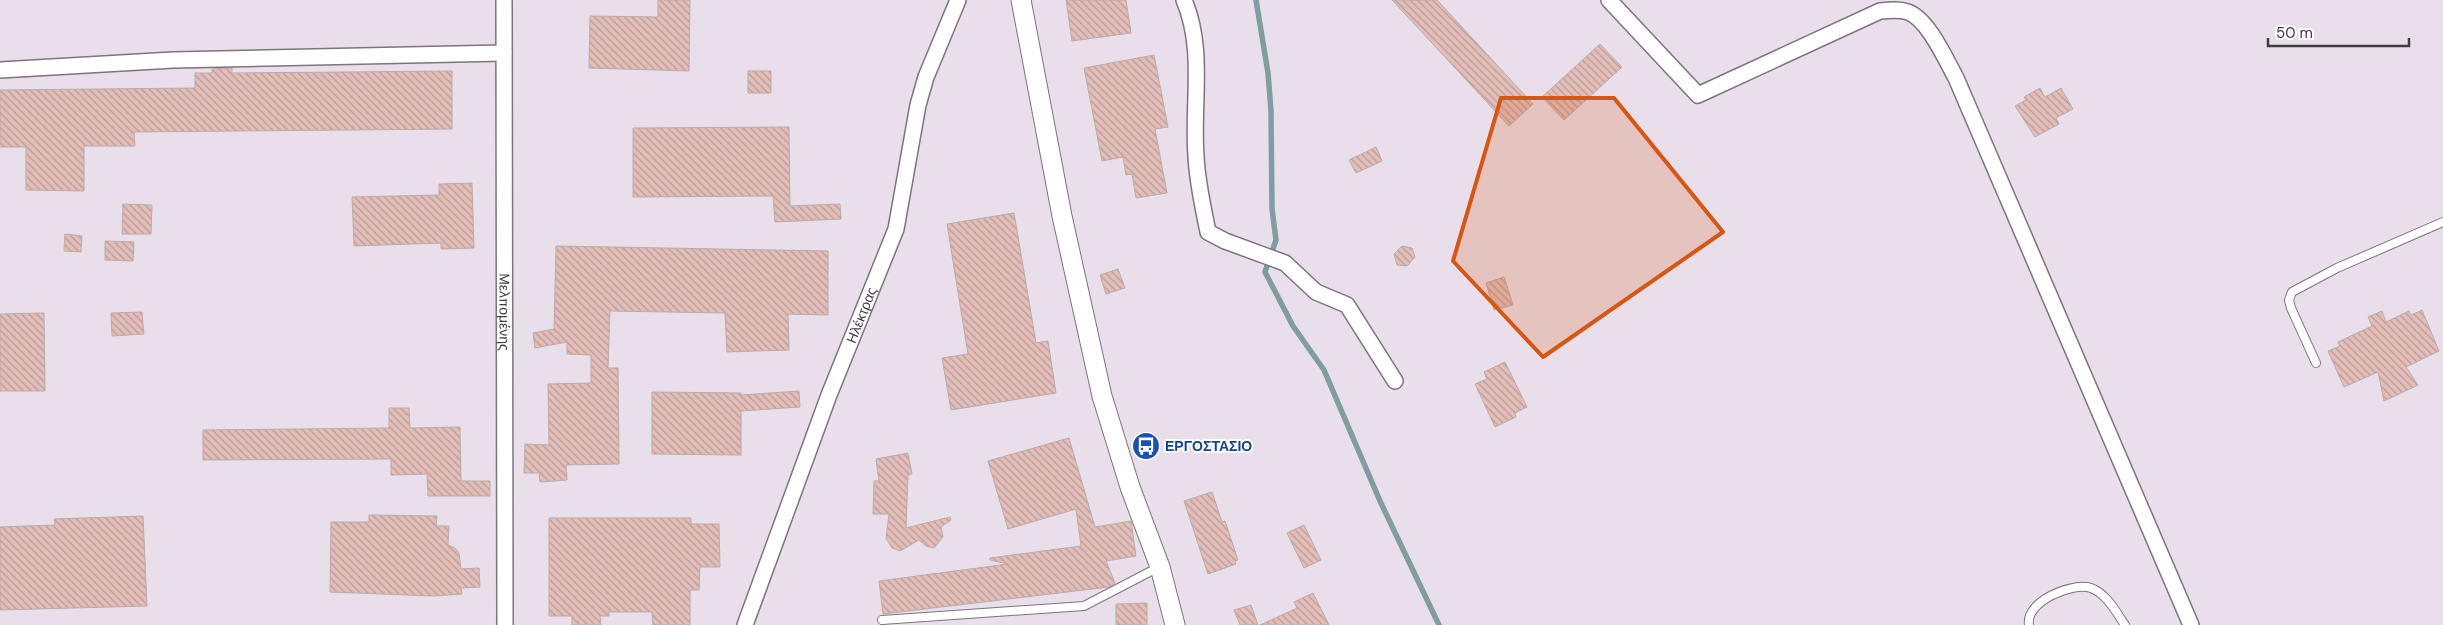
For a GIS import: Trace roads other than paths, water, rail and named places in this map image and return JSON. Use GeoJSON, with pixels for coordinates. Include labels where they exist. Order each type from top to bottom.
{"type":"FeatureCollection","features":[{"type":"Feature","properties":{"kind":"street","name":"Μελπομένης"},"geometry":{"type":"LineString","coordinates":[[504,0],[506,625]]}},
{"type":"Feature","properties":{"kind":"street","name":"Ηλέκτρας"},"geometry":{"type":"LineString","coordinates":[[745,625],[829,395],[896,229],[918,105],[926,77],[958,0]]}},
{"type":"Feature","properties":{"kind":"street"},"geometry":{"type":"LineString","coordinates":[[1021,0],[1060,206],[1100,388],[1130,487],[1160,567],[1175,625]]}},
{"type":"Feature","properties":{"kind":"street"},"geometry":{"type":"LineString","coordinates":[[1184,0],[1191,17],[1197,63],[1196,157],[1208,232],[1285,263],[1316,292],[1347,305],[1395,381]]}},
{"type":"Feature","properties":{"kind":"street"},"geometry":{"type":"LineString","coordinates":[[1609,0],[1698,95],[1880,11],[1896,10],[1910,13],[1923,25],[1940,48],[1956,78],[2191,625]]}},
{"type":"Feature","properties":{"kind":"street"},"geometry":{"type":"LineString","coordinates":[[0,70],[172,60],[504,53]]}},
{"type":"Feature","properties":{"kind":"lane"},"geometry":{"type":"LineString","coordinates":[[2316,363],[2288,300],[2292,292],[2337,268],[2443,222]]}},
{"type":"Feature","properties":{"kind":"lane"},"geometry":{"type":"LineString","coordinates":[[882,620],[1084,606],[1160,567]]}},
{"type":"Feature","properties":{"kind":"lane"},"geometry":{"type":"LineString","coordinates":[[2029,625],[2030,613],[2036,604],[2048,597],[2080,587],[2090,588],[2100,593],[2111,604],[2125,625]]}},
{"type":"Feature","properties":{"kind":"waterway"},"geometry":{"type":"LineString","coordinates":[[1256,0],[1268,73],[1271,111],[1272,209],[1276,240],[1265,272],[1293,326],[1324,370],[1380,501],[1439,625]]}},
{"type":"Feature","properties":{"kind":"place","name":"ΕΡΓΟΣΤΑΣΙΟ"},"geometry":{"type":"Point","coordinates":[1146,446]}}]}
